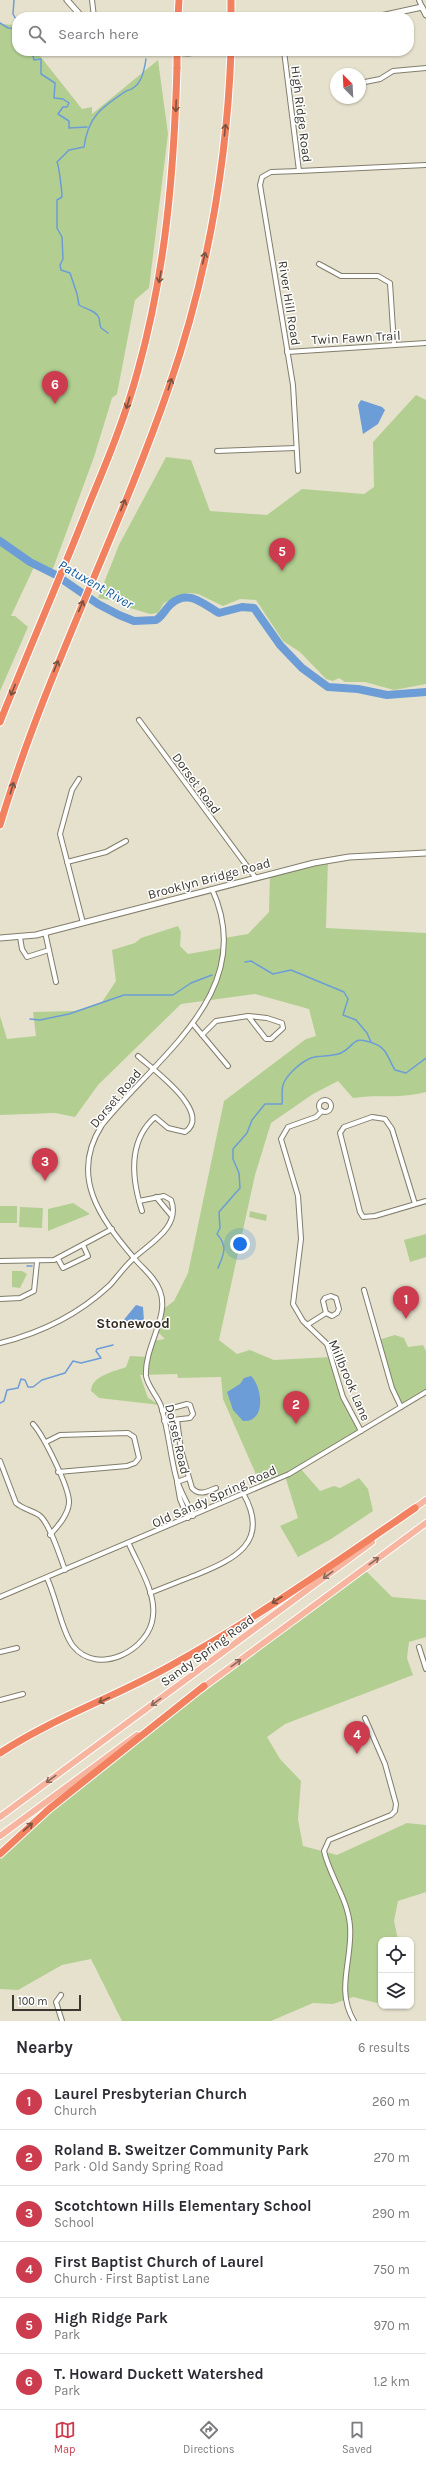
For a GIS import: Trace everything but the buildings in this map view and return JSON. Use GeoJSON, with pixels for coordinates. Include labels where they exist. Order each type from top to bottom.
{"type":"FeatureCollection","features":[{"type":"Feature","properties":{"kind":"highway"},"geometry":{"type":"LineString","coordinates":[[178,12],[179,0]]}},
{"type":"Feature","properties":{"kind":"highway"},"geometry":{"type":"LineString","coordinates":[[231,0],[231,12]]}},
{"type":"Feature","properties":{"kind":"highway"},"geometry":{"type":"LineString","coordinates":[[0,722],[125,414],[147,338],[165,246],[173,170],[177,56]]}},
{"type":"Feature","properties":{"kind":"highway"},"geometry":{"type":"LineString","coordinates":[[0,825],[28,740],[167,392],[196,296],[220,170],[230,56]]}},
{"type":"Feature","properties":{"kind":"highway"},"geometry":{"type":"LineString","coordinates":[[0,1753],[50,1725],[124,1691],[197,1651],[312,1578],[415,1508]]}},
{"type":"Feature","properties":{"kind":"highway"},"geometry":{"type":"LineString","coordinates":[[0,1854],[26,1828],[49,1809],[204,1686]]}},
{"type":"Feature","properties":{"kind":"highway"},"geometry":{"type":"LineString","coordinates":[[0,1759],[50,1725]]}},
{"type":"Feature","properties":{"kind":"main road","name":"Sandy Spring Road"},"geometry":{"type":"LineString","coordinates":[[0,1817],[310,1588],[426,1500]]}},
{"type":"Feature","properties":{"kind":"main road"},"geometry":{"type":"LineString","coordinates":[[0,1836],[426,1523]]}},
{"type":"Feature","properties":{"kind":"street"},"geometry":{"type":"LineString","coordinates":[[66,0],[77,12]]}},
{"type":"Feature","properties":{"kind":"street"},"geometry":{"type":"LineString","coordinates":[[92,0],[93,12]]}},
{"type":"Feature","properties":{"kind":"street"},"geometry":{"type":"LineString","coordinates":[[419,0],[426,15]]}},
{"type":"Feature","properties":{"kind":"street"},"geometry":{"type":"LineString","coordinates":[[399,12],[422,7]]}},
{"type":"Feature","properties":{"kind":"street","name":"High Ridge Road"},"geometry":{"type":"LineString","coordinates":[[285,56],[299,172],[426,165]]}},
{"type":"Feature","properties":{"kind":"street"},"geometry":{"type":"LineString","coordinates":[[366,82],[380,79],[393,71],[426,68]]}},
{"type":"Feature","properties":{"kind":"street","name":"River Hill Road"},"geometry":{"type":"LineString","coordinates":[[298,471],[294,393],[260,185],[262,177],[271,172],[299,172]]}},
{"type":"Feature","properties":{"kind":"street"},"geometry":{"type":"LineString","coordinates":[[319,264],[341,276],[378,276],[390,283],[394,345]]}},
{"type":"Feature","properties":{"kind":"street","name":"Twin Fawn Trail"},"geometry":{"type":"LineString","coordinates":[[287,352],[426,343]]}},
{"type":"Feature","properties":{"kind":"street"},"geometry":{"type":"LineString","coordinates":[[217,451],[296,448]]}},
{"type":"Feature","properties":{"kind":"street","name":"Dorset Road"},"geometry":{"type":"LineString","coordinates":[[139,720],[255,877]]}},
{"type":"Feature","properties":{"kind":"street"},"geometry":{"type":"LineString","coordinates":[[79,780],[72,790],[61,828],[61,840],[83,923]]}},
{"type":"Feature","properties":{"kind":"street"},"geometry":{"type":"LineString","coordinates":[[67,862],[113,849],[126,841]]}},
{"type":"Feature","properties":{"kind":"street","name":"Brooklyn Bridge Road"},"geometry":{"type":"LineString","coordinates":[[0,938],[20,937],[83,923],[255,877],[328,860],[426,853]]}},
{"type":"Feature","properties":{"kind":"street","name":"Dorset Road"},"geometry":{"type":"LineString","coordinates":[[193,1516],[178,1482],[162,1412],[146,1375],[151,1345],[162,1310],[162,1299],[157,1284],[134,1258],[99,1211],[91,1192],[88,1167],[91,1150],[102,1125],[193,1024],[210,999],[224,948],[222,917],[212,889]]}},
{"type":"Feature","properties":{"kind":"street"},"geometry":{"type":"LineString","coordinates":[[45,932],[56,982]]}},
{"type":"Feature","properties":{"kind":"street"},"geometry":{"type":"LineString","coordinates":[[20,937],[22,949],[27,957],[49,950]]}},
{"type":"Feature","properties":{"kind":"street"},"geometry":{"type":"LineString","coordinates":[[202,1035],[216,1021],[248,1016],[267,1018],[282,1023],[283,1028],[271,1039],[266,1039],[248,1016]]}},
{"type":"Feature","properties":{"kind":"street"},"geometry":{"type":"LineString","coordinates":[[193,1024],[228,1066]]}},
{"type":"Feature","properties":{"kind":"street"},"geometry":{"type":"LineString","coordinates":[[138,1056],[187,1102],[191,1109],[191,1122],[185,1132],[168,1128],[155,1117],[147,1126],[138,1143],[134,1165],[134,1185],[142,1211]]}},
{"type":"Feature","properties":{"kind":"street","name":"Millbrook Lane"},"geometry":{"type":"LineString","coordinates":[[322,1111],[316,1117],[288,1127],[281,1139],[298,1196],[301,1239],[292,1300],[296,1311],[307,1325],[327,1344],[343,1397],[361,1431]]}},
{"type":"Feature","properties":{"kind":"street"},"geometry":{"type":"LineString","coordinates":[[415,1204],[392,1129],[385,1119],[372,1117],[344,1127],[340,1133],[342,1146],[362,1215],[365,1218],[426,1201]]}},
{"type":"Feature","properties":{"kind":"street"},"geometry":{"type":"LineString","coordinates":[[0,1343],[32,1333],[78,1310],[106,1288],[134,1258],[165,1231],[171,1215],[172,1206],[170,1199],[156,1197],[139,1201]]}},
{"type":"Feature","properties":{"kind":"street"},"geometry":{"type":"LineString","coordinates":[[156,1197],[171,1215]]}},
{"type":"Feature","properties":{"kind":"street"},"geometry":{"type":"LineString","coordinates":[[0,1261],[37,1262],[58,1259],[112,1229]]}},
{"type":"Feature","properties":{"kind":"street"},"geometry":{"type":"LineString","coordinates":[[58,1259],[63,1268],[85,1259],[88,1256],[83,1245]]}},
{"type":"Feature","properties":{"kind":"street"},"geometry":{"type":"LineString","coordinates":[[0,1299],[22,1297],[34,1291],[36,1288],[37,1262]]}},
{"type":"Feature","properties":{"kind":"street"},"geometry":{"type":"LineString","coordinates":[[364,1290],[392,1388],[401,1407]]}},
{"type":"Feature","properties":{"kind":"street"},"geometry":{"type":"LineString","coordinates":[[334,1296],[338,1311],[332,1316],[326,1313],[323,1301],[325,1298],[334,1296]]}},
{"type":"Feature","properties":{"kind":"street"},"geometry":{"type":"LineString","coordinates":[[307,1325],[313,1319],[326,1313]]}},
{"type":"Feature","properties":{"kind":"street","name":"Old Sandy Spring Road"},"geometry":{"type":"LineString","coordinates":[[0,1597],[129,1544],[288,1474],[426,1392]]}},
{"type":"Feature","properties":{"kind":"street"},"geometry":{"type":"LineString","coordinates":[[162,1412],[190,1405],[192,1416],[164,1421]]}},
{"type":"Feature","properties":{"kind":"street"},"geometry":{"type":"LineString","coordinates":[[176,1420],[188,1478],[196,1492],[205,1493],[216,1488]]}},
{"type":"Feature","properties":{"kind":"street"},"geometry":{"type":"LineString","coordinates":[[33,1424],[42,1433],[68,1495],[69,1504],[62,1521],[50,1535]]}},
{"type":"Feature","properties":{"kind":"street"},"geometry":{"type":"LineString","coordinates":[[46,1442],[60,1435],[128,1433],[134,1437],[139,1458],[135,1463],[127,1466],[58,1472]]}},
{"type":"Feature","properties":{"kind":"street"},"geometry":{"type":"LineString","coordinates":[[0,1461],[16,1503],[22,1508],[39,1516],[50,1535],[65,1570]]}},
{"type":"Feature","properties":{"kind":"street"},"geometry":{"type":"LineString","coordinates":[[188,1478],[178,1482],[180,1499],[188,1518]]}},
{"type":"Feature","properties":{"kind":"street"},"geometry":{"type":"LineString","coordinates":[[150,1593],[223,1563],[243,1550],[253,1530],[250,1511],[243,1493]]}},
{"type":"Feature","properties":{"kind":"street"},"geometry":{"type":"LineString","coordinates":[[47,1578],[71,1643],[83,1655],[101,1661],[112,1659],[129,1650],[146,1636],[154,1614],[150,1593],[129,1544]]}},
{"type":"Feature","properties":{"kind":"street"},"geometry":{"type":"LineString","coordinates":[[420,1647],[426,1669]]}},
{"type":"Feature","properties":{"kind":"street"},"geometry":{"type":"LineString","coordinates":[[0,1652],[17,1648]]}},
{"type":"Feature","properties":{"kind":"street"},"geometry":{"type":"LineString","coordinates":[[0,1700],[23,1694]]}},
{"type":"Feature","properties":{"kind":"street"},"geometry":{"type":"LineString","coordinates":[[354,2021],[345,2000],[344,1980],[351,1940],[350,1924],[347,1908],[324,1851],[329,1840],[391,1815],[395,1811],[396,1804],[385,1764],[365,1718]]}},
{"type":"Feature","properties":{"kind":"street"},"geometry":{"type":"LineString","coordinates":[[61,1995],[56,2002],[62,2021]]}},
{"type":"Feature","properties":{"kind":"green space"},"geometry":{"type":"Polygon","coordinates":[[[0,24],[12,25],[12,56],[40,56],[82,109],[92,107],[92,114],[158,60],[168,134],[149,288],[135,300],[117,394],[112,398],[94,457],[51,574],[34,567],[11,616],[15,616],[28,627],[0,691],[0,24]]]}},
{"type":"Feature","properties":{"kind":"green space"},"geometry":{"type":"Polygon","coordinates":[[[416,395],[426,400],[426,684],[394,690],[365,682],[345,682],[339,678],[333,681],[326,679],[300,652],[283,641],[256,600],[240,599],[223,606],[198,594],[188,593],[164,603],[158,613],[150,614],[127,607],[128,603],[98,598],[119,545],[166,457],[191,460],[210,511],[267,515],[302,489],[364,494],[374,487],[373,442],[416,395]]]}},
{"type":"Feature","properties":{"kind":"green space"},"geometry":{"type":"Polygon","coordinates":[[[328,860],[326,928],[426,933],[426,1092],[399,1096],[353,1098],[338,1081],[313,1094],[271,1123],[255,1175],[219,1340],[237,1354],[250,1350],[274,1360],[331,1357],[343,1397],[361,1431],[300,1468],[320,1491],[334,1486],[340,1488],[359,1478],[368,1489],[373,1511],[331,1539],[298,1557],[280,1526],[298,1518],[285,1476],[261,1486],[223,1399],[221,1377],[178,1378],[177,1374],[140,1375],[148,1398],[160,1405],[99,1398],[91,1391],[95,1381],[99,1378],[126,1367],[130,1356],[148,1357],[152,1341],[165,1339],[156,1330],[162,1310],[174,1301],[188,1273],[224,1101],[306,1039],[316,1036],[309,1009],[255,994],[181,1004],[98,1085],[75,1117],[55,1113],[0,1115],[0,1016],[7,1039],[36,1036],[33,1012],[75,1011],[102,1002],[116,981],[112,950],[135,943],[141,938],[178,926],[181,932],[180,946],[188,954],[223,948],[224,938],[248,934],[269,912],[270,873],[328,860]]]}},
{"type":"Feature","properties":{"kind":"green space"},"geometry":{"type":"Polygon","coordinates":[[[73,1203],[90,1214],[48,1231],[48,1209],[73,1203]]]}},
{"type":"Feature","properties":{"kind":"green space"},"geometry":{"type":"Polygon","coordinates":[[[0,1206],[17,1206],[17,1223],[0,1223],[0,1206]]]}},
{"type":"Feature","properties":{"kind":"green space"},"geometry":{"type":"Polygon","coordinates":[[[20,1207],[43,1208],[42,1228],[19,1227],[20,1207]]]}},
{"type":"Feature","properties":{"kind":"green space"},"geometry":{"type":"Polygon","coordinates":[[[250,1211],[267,1215],[266,1221],[249,1217],[250,1211]]]}},
{"type":"Feature","properties":{"kind":"green space"},"geometry":{"type":"Polygon","coordinates":[[[426,1234],[426,1257],[410,1262],[404,1240],[426,1234]]]}},
{"type":"Feature","properties":{"kind":"green space"},"geometry":{"type":"Polygon","coordinates":[[[12,1271],[22,1271],[27,1274],[20,1288],[12,1287],[12,1271]]]}},
{"type":"Feature","properties":{"kind":"green space"},"geometry":{"type":"Polygon","coordinates":[[[395,1335],[404,1338],[408,1347],[423,1345],[426,1351],[426,1392],[401,1407],[394,1394],[378,1340],[395,1335]]]}},
{"type":"Feature","properties":{"kind":"green space"},"geometry":{"type":"Polygon","coordinates":[[[364,1569],[392,1597],[426,1600],[426,1637],[409,1642],[407,1658],[413,1675],[285,1724],[267,1737],[280,1759],[301,1781],[298,1819],[303,1846],[337,1855],[407,1823],[426,1825],[426,1892],[398,1901],[394,1921],[397,1937],[378,1937],[378,2003],[353,1997],[333,2004],[313,2003],[271,2021],[122,2021],[91,1959],[62,1965],[18,1990],[0,1989],[0,1854],[105,1765],[364,1569]]]}},
{"type":"Feature","properties":{"kind":"water"},"geometry":{"type":"Polygon","coordinates":[[[361,400],[382,407],[385,410],[378,424],[363,434],[358,405],[361,400]]]}},
{"type":"Feature","properties":{"kind":"water"},"geometry":{"type":"Polygon","coordinates":[[[136,1305],[143,1307],[144,1321],[119,1330],[117,1324],[122,1322],[136,1305]]]}},
{"type":"Feature","properties":{"kind":"water"},"geometry":{"type":"Polygon","coordinates":[[[251,1376],[255,1381],[260,1396],[259,1411],[256,1416],[250,1420],[243,1421],[233,1410],[227,1392],[240,1384],[244,1378],[251,1376]]]}},
{"type":"Feature","properties":{"kind":"waterway"},"geometry":{"type":"LineString","coordinates":[[13,12],[14,0]]}},
{"type":"Feature","properties":{"kind":"waterway"},"geometry":{"type":"LineString","coordinates":[[0,23],[8,28],[12,28]]}},
{"type":"Feature","properties":{"kind":"waterway"},"geometry":{"type":"LineString","coordinates":[[33,56],[34,60],[41,59],[41,74],[55,83],[54,98],[63,99],[69,103],[67,107],[63,107],[58,114],[69,121],[69,128],[87,127]]}},
{"type":"Feature","properties":{"kind":"waterway"},"geometry":{"type":"LineString","coordinates":[[108,333],[101,328],[98,315],[79,305],[70,273],[61,270],[60,265],[63,259],[62,237],[57,228],[57,200],[62,197],[57,162],[69,150],[84,147],[86,136],[93,120],[110,102],[126,91],[135,87],[143,74],[146,59]]}},
{"type":"Feature","properties":{"kind":"waterway","name":"Patuxent River"},"geometry":{"type":"LineString","coordinates":[[0,541],[30,562],[56,575],[98,604],[134,621],[156,620],[177,599],[184,598],[190,598],[202,602],[219,613],[242,607],[254,608],[280,645],[302,668],[328,687],[358,689],[387,695],[426,692]]}},
{"type":"Feature","properties":{"kind":"waterway"},"geometry":{"type":"LineString","coordinates":[[245,962],[251,961],[273,974],[291,970],[344,992],[348,999],[343,1015],[356,1020],[367,1033],[371,1042]]}},
{"type":"Feature","properties":{"kind":"waterway"},"geometry":{"type":"LineString","coordinates":[[30,1019],[40,1020],[69,1014],[124,995],[173,995],[191,983],[212,975]]}},
{"type":"Feature","properties":{"kind":"waterway"},"geometry":{"type":"LineString","coordinates":[[218,1268],[224,1250],[223,1242],[217,1234],[220,1228],[219,1212],[240,1188],[239,1173],[233,1159],[233,1149],[247,1133],[252,1120],[265,1104],[282,1104],[283,1085],[291,1073],[311,1058],[341,1053],[355,1042],[362,1040],[382,1048],[395,1070],[406,1073],[426,1058]]}},
{"type":"Feature","properties":{"kind":"waterway"},"geometry":{"type":"LineString","coordinates":[[27,1266],[32,1266]]}},
{"type":"Feature","properties":{"kind":"waterway"},"geometry":{"type":"LineString","coordinates":[[0,1403],[4,1401],[7,1390],[18,1388],[21,1379],[25,1380],[28,1387],[33,1387],[42,1380],[65,1373],[73,1361],[81,1363],[101,1358],[96,1351],[97,1349],[113,1345]]}},
{"type":"Feature","properties":{"kind":"place","name":"T. Howard Duckett Watershed"},"geometry":{"type":"Point","coordinates":[55,404]}},
{"type":"Feature","properties":{"kind":"place","name":"High Ridge Park"},"geometry":{"type":"Point","coordinates":[282,571]}},
{"type":"Feature","properties":{"kind":"place","name":"Scotchtown Hills Elementary School"},"geometry":{"type":"Point","coordinates":[45,1181]}},
{"type":"Feature","properties":{"kind":"place","name":"Laurel Presbyterian Church"},"geometry":{"type":"Point","coordinates":[406,1319]}},
{"type":"Feature","properties":{"kind":"place","name":"Roland B. Sweitzer Community Park"},"geometry":{"type":"Point","coordinates":[296,1424]}},
{"type":"Feature","properties":{"kind":"place","name":"First Baptist Church of Laurel"},"geometry":{"type":"Point","coordinates":[357,1754]}},
{"type":"Feature","properties":{"kind":"district","name":"Stonewood"},"geometry":{"type":"Point","coordinates":[133,1323]}}]}
